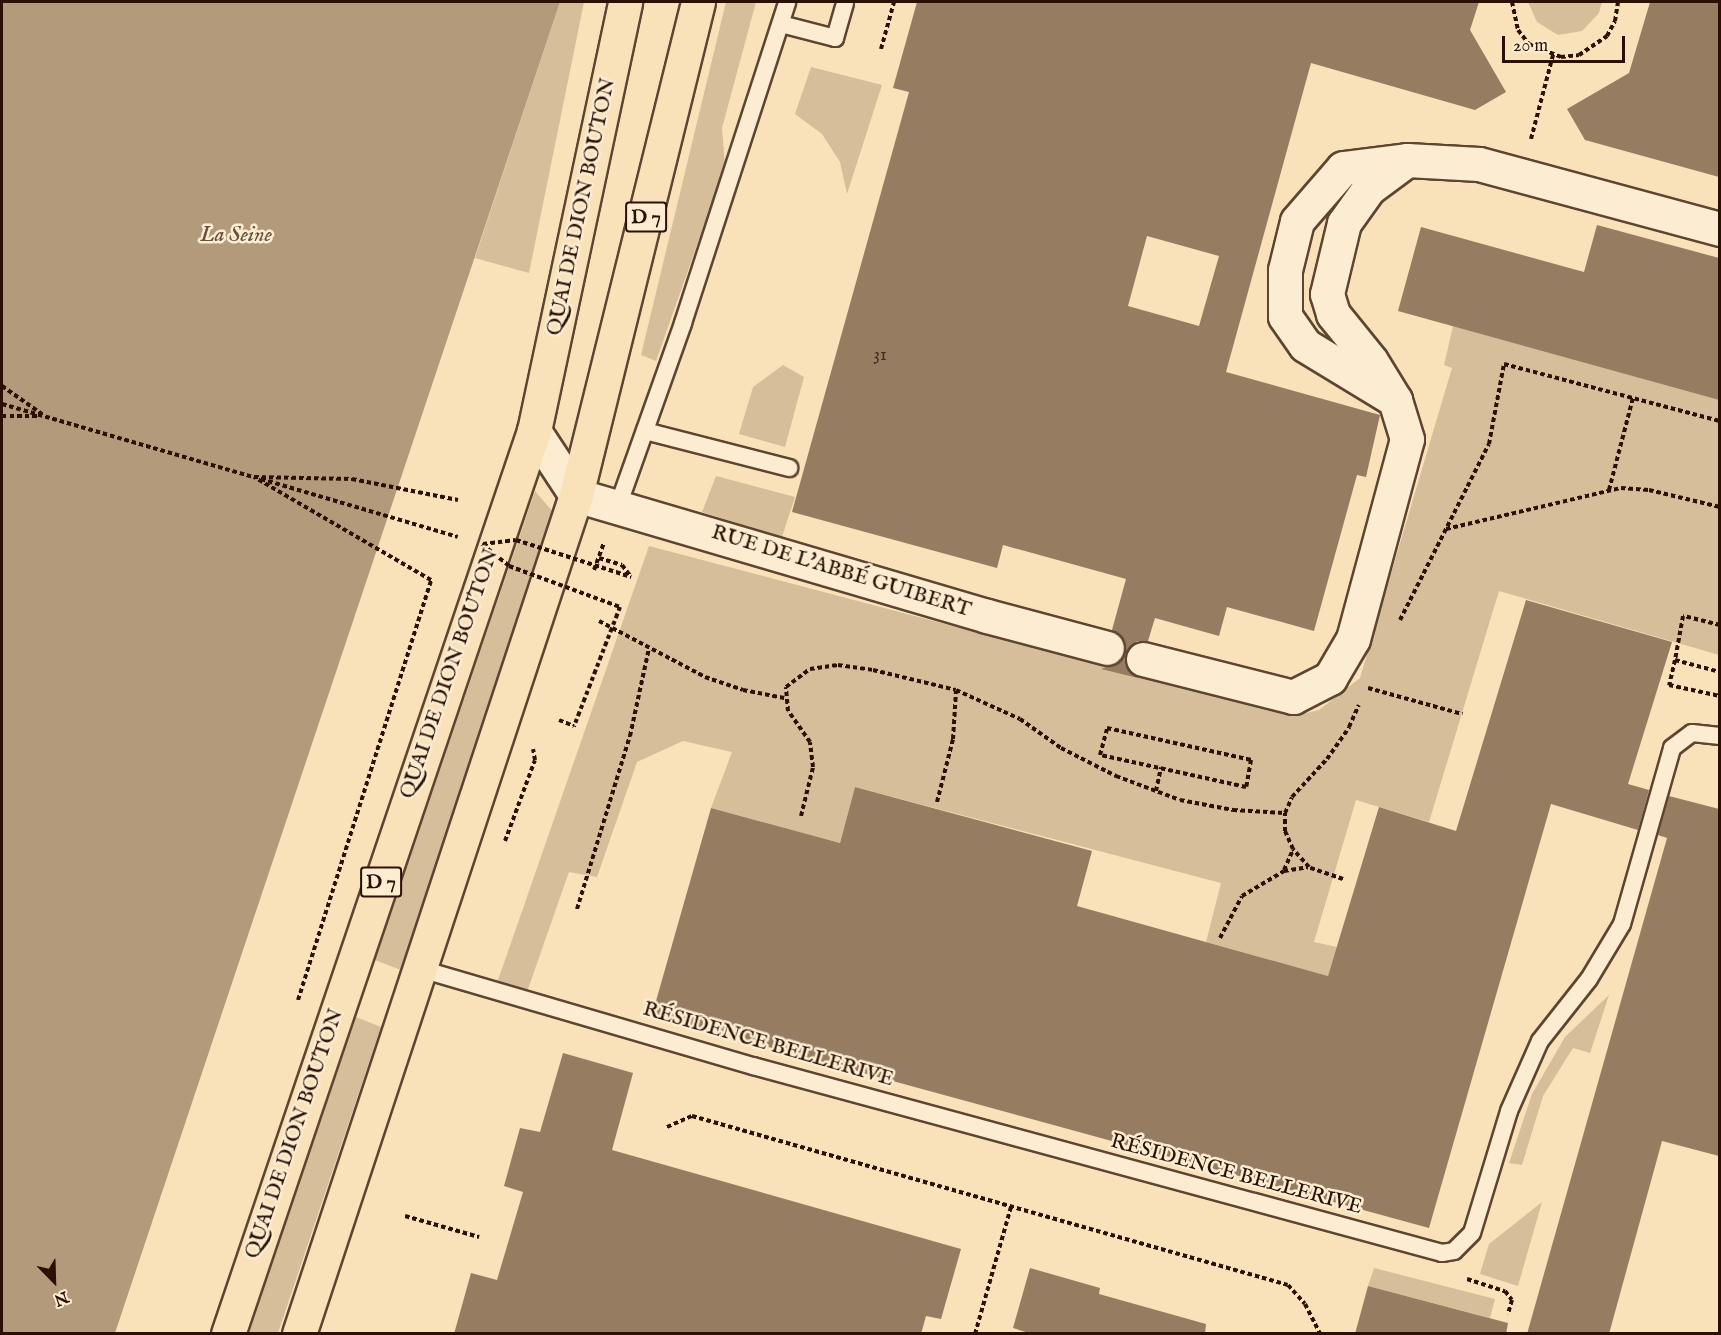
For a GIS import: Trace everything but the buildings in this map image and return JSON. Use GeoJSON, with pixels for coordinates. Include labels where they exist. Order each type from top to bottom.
{"type":"FeatureCollection","features":[{"type":"Feature","properties":{"kind":"main road","name":"QUAI DE DION BOUTON"},"geometry":{"type":"LineString","coordinates":[[228,1334],[534,431],[625,2]]}},
{"type":"Feature","properties":{"kind":"main road","name":"D 7"},"geometry":{"type":"LineString","coordinates":[[299,1334],[576,495],[698,2]]}},
{"type":"Feature","properties":{"kind":"street"},"geometry":{"type":"LineString","coordinates":[[1143,659],[1293,697],[1330,678],[1353,639],[1407,440],[1395,400],[1371,361],[1333,314],[1327,294],[1344,222],[1369,188],[1407,160]]}},
{"type":"Feature","properties":{"kind":"street"},"geometry":{"type":"LineString","coordinates":[[1395,400],[1305,345],[1285,316],[1285,270],[1297,221],[1343,168],[1407,160],[1479,164],[1719,229]]}},
{"type":"Feature","properties":{"kind":"street"},"geometry":{"type":"LineString","coordinates":[[534,431],[576,495]]}},
{"type":"Feature","properties":{"kind":"street","name":"RUE DE L'ABBÉ GUIBERT"},"geometry":{"type":"LineString","coordinates":[[576,495],[987,616],[1107,648]]}},
{"type":"Feature","properties":{"kind":"lane"},"geometry":{"type":"LineString","coordinates":[[618,506],[787,2]]}},
{"type":"Feature","properties":{"kind":"lane"},"geometry":{"type":"LineString","coordinates":[[781,24],[835,38],[845,2]]}},
{"type":"Feature","properties":{"kind":"lane"},"geometry":{"type":"LineString","coordinates":[[645,431],[789,468]]}},
{"type":"Feature","properties":{"kind":"lane"},"geometry":{"type":"LineString","coordinates":[[1454,1251],[1472,1233],[1509,1111],[1540,1041],[1589,979],[1622,924],[1666,759],[1672,748],[1692,733],[1719,736]]}},
{"type":"Feature","properties":{"kind":"lane","name":"RÉSIDENCE BELLERIVE"},"geometry":{"type":"LineString","coordinates":[[421,969],[554,1010],[1425,1251],[1454,1251]]}},
{"type":"Feature","properties":{"kind":"path"},"geometry":{"type":"LineString","coordinates":[[881,49],[894,2]]}},
{"type":"Feature","properties":{"kind":"path"},"geometry":{"type":"LineString","coordinates":[[1512,2],[1518,30],[1529,44],[1553,55],[1579,55],[1594,48],[1607,36],[1615,21],[1618,2]]}},
{"type":"Feature","properties":{"kind":"path"},"geometry":{"type":"LineString","coordinates":[[1521,176],[1553,55]]}},
{"type":"Feature","properties":{"kind":"path"},"geometry":{"type":"LineString","coordinates":[[1504,364],[1719,421]]}},
{"type":"Feature","properties":{"kind":"path"},"geometry":{"type":"LineString","coordinates":[[2,386],[45,416]]}},
{"type":"Feature","properties":{"kind":"path"},"geometry":{"type":"LineString","coordinates":[[1609,490],[1633,398]]}},
{"type":"Feature","properties":{"kind":"path"},"geometry":{"type":"LineString","coordinates":[[2,404],[482,544],[516,540],[631,577],[622,566],[599,558]]}},
{"type":"Feature","properties":{"kind":"path"},"geometry":{"type":"LineString","coordinates":[[2,416],[45,416]]}},
{"type":"Feature","properties":{"kind":"path"},"geometry":{"type":"LineString","coordinates":[[254,477],[352,479],[458,500]]}},
{"type":"Feature","properties":{"kind":"path"},"geometry":{"type":"LineString","coordinates":[[254,477],[431,580],[297,1004]]}},
{"type":"Feature","properties":{"kind":"path"},"geometry":{"type":"LineString","coordinates":[[1446,529],[1609,490],[1649,490],[1719,507]]}},
{"type":"Feature","properties":{"kind":"path"},"geometry":{"type":"LineString","coordinates":[[482,544],[509,567],[620,607],[573,726],[559,720]]}},
{"type":"Feature","properties":{"kind":"path"},"geometry":{"type":"LineString","coordinates":[[1719,625],[1683,616],[1669,685],[1719,696]]}},
{"type":"Feature","properties":{"kind":"path"},"geometry":{"type":"LineString","coordinates":[[599,621],[705,677],[743,690],[784,698]]}},
{"type":"Feature","properties":{"kind":"path"},"geometry":{"type":"LineString","coordinates":[[577,909],[630,736],[649,648]]}},
{"type":"Feature","properties":{"kind":"path"},"geometry":{"type":"LineString","coordinates":[[1675,660],[1719,672]]}},
{"type":"Feature","properties":{"kind":"path"},"geometry":{"type":"LineString","coordinates":[[801,816],[813,767],[810,742],[788,711],[784,698],[786,687],[810,669],[838,666],[873,670],[956,690],[1020,719],[1061,748],[1116,776],[1156,791],[1222,808],[1285,813]]}},
{"type":"Feature","properties":{"kind":"path"},"geometry":{"type":"LineString","coordinates":[[1367,688],[1462,714]]}},
{"type":"Feature","properties":{"kind":"path"},"geometry":{"type":"LineString","coordinates":[[937,802],[953,739],[956,690]]}},
{"type":"Feature","properties":{"kind":"path"},"geometry":{"type":"LineString","coordinates":[[1107,728],[1251,760],[1246,787],[1161,768],[1101,755],[1107,728]]}},
{"type":"Feature","properties":{"kind":"path"},"geometry":{"type":"LineString","coordinates":[[1156,791],[1161,768]]}},
{"type":"Feature","properties":{"kind":"path"},"geometry":{"type":"LineString","coordinates":[[1284,871],[1293,849]]}},
{"type":"Feature","properties":{"kind":"path"},"geometry":{"type":"LineString","coordinates":[[1220,938],[1242,896],[1284,871],[1309,867]]}},
{"type":"Feature","properties":{"kind":"path"},"geometry":{"type":"LineString","coordinates":[[667,1127],[692,1116],[1288,1285],[1305,1304],[1320,1334]]}},
{"type":"Feature","properties":{"kind":"path"},"geometry":{"type":"LineString","coordinates":[[975,1334],[1011,1207]]}},
{"type":"Feature","properties":{"kind":"path"},"geometry":{"type":"LineString","coordinates":[[405,1216],[479,1237]]}},
{"type":"Feature","properties":{"kind":"path"},"geometry":{"type":"LineString","coordinates":[[1454,1251],[1464,1277],[1505,1291],[1512,1300],[1508,1314]]}},
{"type":"Feature","properties":{"kind":"shaded area"},"geometry":{"type":"Polygon","coordinates":[[[560,2],[584,2],[529,273],[475,258],[560,2]]]}},
{"type":"Feature","properties":{"kind":"shaded area"},"geometry":{"type":"Polygon","coordinates":[[[726,2],[756,2],[722,128],[725,166],[656,361],[641,355],[726,2]]]}},
{"type":"Feature","properties":{"kind":"shaded area"},"geometry":{"type":"Polygon","coordinates":[[[1528,2],[1602,2],[1599,13],[1582,31],[1558,35],[1537,22],[1528,2]]]}},
{"type":"Feature","properties":{"kind":"shaded area"},"geometry":{"type":"Polygon","coordinates":[[[811,67],[882,85],[847,194],[840,162],[822,134],[795,114],[811,67]]]}},
{"type":"Feature","properties":{"kind":"shaded area"},"geometry":{"type":"Polygon","coordinates":[[[1453,326],[1719,400],[1719,655],[1499,591],[1429,822],[1356,800],[1314,942],[1337,947],[1328,976],[1206,942],[1221,883],[855,787],[840,843],[711,808],[732,752],[683,741],[637,762],[597,877],[569,872],[528,989],[497,983],[649,546],[1294,716],[1319,710],[1360,678],[1452,368],[1444,365],[1453,326]]]}},
{"type":"Feature","properties":{"kind":"shaded area"},"geometry":{"type":"Polygon","coordinates":[[[783,365],[804,377],[785,447],[739,434],[753,387],[783,365]]]}},
{"type":"Feature","properties":{"kind":"shaded area"},"geometry":{"type":"Polygon","coordinates":[[[716,476],[795,497],[782,537],[702,512],[716,476]]]}},
{"type":"Feature","properties":{"kind":"shaded area"},"geometry":{"type":"Polygon","coordinates":[[[535,491],[553,512],[401,970],[375,960],[535,491]]]}},
{"type":"Feature","properties":{"kind":"shaded area"},"geometry":{"type":"Polygon","coordinates":[[[1609,995],[1590,1053],[1573,1048],[1543,1096],[1522,1165],[1509,1163],[1532,1094],[1565,1037],[1609,995]]]}},
{"type":"Feature","properties":{"kind":"shaded area"},"geometry":{"type":"Polygon","coordinates":[[[356,1017],[381,1027],[278,1333],[249,1333],[356,1017]]]}},
{"type":"Feature","properties":{"kind":"shaded area"},"geometry":{"type":"Polygon","coordinates":[[[1542,1202],[1518,1286],[1480,1274],[1489,1244],[1542,1202]]]}},
{"type":"Feature","properties":{"kind":"shaded area"},"geometry":{"type":"Polygon","coordinates":[[[1374,1268],[1495,1299],[1490,1318],[1368,1286],[1374,1268]]]}},
{"type":"Feature","properties":{"kind":"water","name":"La Seine"},"geometry":{"type":"Polygon","coordinates":[[[2,2],[560,2],[115,1333],[2,1333],[2,2]]]}}]}
